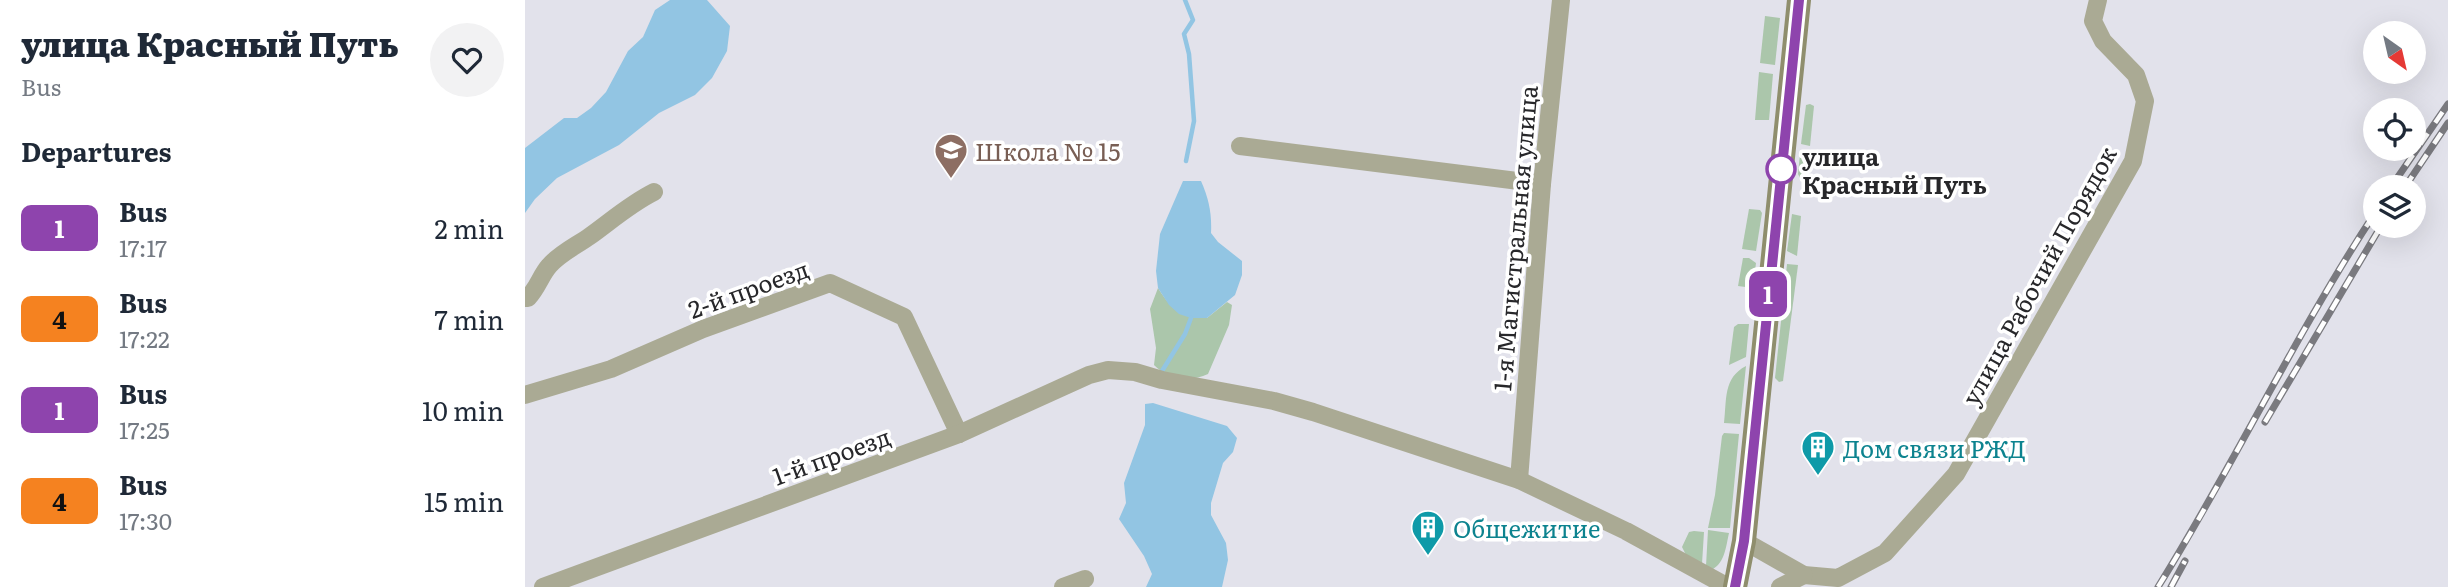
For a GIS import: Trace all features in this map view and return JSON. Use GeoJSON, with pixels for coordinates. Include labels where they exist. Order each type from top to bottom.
{"type":"FeatureCollection","features":[{"type":"Feature","properties":{"kind":"main road"},"geometry":{"type":"LineString","coordinates":[[1735,587],[1744,541],[1799,0]]}},
{"type":"Feature","properties":{"kind":"street","name":"1-я Магистральная улица"},"geometry":{"type":"LineString","coordinates":[[1518,480],[1542,184],[1561,0]]}},
{"type":"Feature","properties":{"kind":"street","name":"улица Рабочий Порядок"},"geometry":{"type":"LineString","coordinates":[[1744,541],[1804,575],[1838,578],[1885,553],[1956,474],[2133,160],[2145,101],[2136,75],[2103,41],[2093,21],[2098,0]]}},
{"type":"Feature","properties":{"kind":"street"},"geometry":{"type":"LineString","coordinates":[[1240,146],[1542,184]]}},
{"type":"Feature","properties":{"kind":"street"},"geometry":{"type":"LineString","coordinates":[[525,298],[538,286],[547,267],[560,256],[634,202],[654,192]]}},
{"type":"Feature","properties":{"kind":"street","name":"2-й проезд"},"geometry":{"type":"LineString","coordinates":[[525,395],[611,369],[703,329],[830,284],[904,317],[959,434]]}},
{"type":"Feature","properties":{"kind":"street","name":"1-й проезд"},"geometry":{"type":"LineString","coordinates":[[543,587],[959,434],[1089,375],[1108,370],[1135,372],[1162,380],[1274,401],[1518,480],[1626,531],[1728,587]]}},
{"type":"Feature","properties":{"kind":"street"},"geometry":{"type":"LineString","coordinates":[[1780,587],[1804,575]]}},
{"type":"Feature","properties":{"kind":"street"},"geometry":{"type":"LineString","coordinates":[[1063,587],[1085,579]]}},
{"type":"Feature","properties":{"kind":"green space"},"geometry":{"type":"Polygon","coordinates":[[[1765,16],[1780,18],[1775,65],[1760,63],[1765,16]]]}},
{"type":"Feature","properties":{"kind":"green space"},"geometry":{"type":"Polygon","coordinates":[[[1759,72],[1773,74],[1769,120],[1755,120],[1759,72]]]}},
{"type":"Feature","properties":{"kind":"green space"},"geometry":{"type":"Polygon","coordinates":[[[1806,105],[1814,106],[1810,146],[1801,144],[1806,105]]]}},
{"type":"Feature","properties":{"kind":"green space"},"geometry":{"type":"Polygon","coordinates":[[[1800,154],[1809,154],[1807,179],[1800,178],[1798,174],[1800,154]]]}},
{"type":"Feature","properties":{"kind":"green space"},"geometry":{"type":"Polygon","coordinates":[[[1749,209],[1760,210],[1762,213],[1756,251],[1742,249],[1749,209]]]}},
{"type":"Feature","properties":{"kind":"green space"},"geometry":{"type":"Polygon","coordinates":[[[1792,214],[1801,216],[1797,256],[1787,251],[1792,214]]]}},
{"type":"Feature","properties":{"kind":"green space"},"geometry":{"type":"Polygon","coordinates":[[[1743,258],[1749,258],[1756,263],[1753,288],[1738,286],[1743,258]]]}},
{"type":"Feature","properties":{"kind":"green space"},"geometry":{"type":"Polygon","coordinates":[[[1787,264],[1798,265],[1783,381],[1779,382],[1775,378],[1787,264]]]}},
{"type":"Feature","properties":{"kind":"green space"},"geometry":{"type":"Polygon","coordinates":[[[1158,288],[1168,303],[1178,311],[1190,315],[1207,318],[1227,302],[1232,305],[1229,325],[1208,374],[1179,378],[1166,374],[1154,365],[1156,348],[1150,309],[1158,288]]]}},
{"type":"Feature","properties":{"kind":"green space"},"geometry":{"type":"Polygon","coordinates":[[[1738,324],[1749,324],[1746,357],[1729,365],[1734,327],[1738,324]]]}},
{"type":"Feature","properties":{"kind":"green space"},"geometry":{"type":"Polygon","coordinates":[[[1746,366],[1740,424],[1724,423],[1730,383],[1746,366]]]}},
{"type":"Feature","properties":{"kind":"green space"},"geometry":{"type":"Polygon","coordinates":[[[1724,433],[1739,434],[1730,528],[1708,528],[1722,436],[1724,433]]]}},
{"type":"Feature","properties":{"kind":"green space"},"geometry":{"type":"Polygon","coordinates":[[[1708,530],[1729,533],[1723,558],[1713,569],[1706,566],[1708,530]]]}},
{"type":"Feature","properties":{"kind":"green space"},"geometry":{"type":"Polygon","coordinates":[[[1689,532],[1704,532],[1702,564],[1687,557],[1682,547],[1689,532]]]}},
{"type":"Feature","properties":{"kind":"water"},"geometry":{"type":"Polygon","coordinates":[[[670,0],[707,0],[730,26],[727,51],[712,78],[695,95],[659,113],[619,145],[557,178],[525,213],[525,148],[564,118],[577,118],[591,108],[606,92],[628,51],[643,37],[655,10],[670,0]]]}},
{"type":"Feature","properties":{"kind":"water"},"geometry":{"type":"Polygon","coordinates":[[[1183,181],[1201,181],[1209,207],[1211,233],[1242,261],[1242,275],[1235,295],[1207,318],[1191,318],[1179,314],[1169,305],[1158,288],[1156,271],[1160,234],[1183,181]]]}},
{"type":"Feature","properties":{"kind":"water"},"geometry":{"type":"Polygon","coordinates":[[[1153,403],[1227,426],[1237,438],[1233,452],[1223,463],[1211,503],[1211,515],[1226,543],[1228,560],[1222,587],[1146,587],[1152,574],[1144,556],[1119,519],[1126,503],[1124,483],[1145,425],[1145,404],[1153,403]]]}},
{"type":"Feature","properties":{"kind":"waterway"},"geometry":{"type":"LineString","coordinates":[[1185,0],[1193,20],[1184,34],[1189,54],[1194,121],[1186,161]]}},
{"type":"Feature","properties":{"kind":"waterway"},"geometry":{"type":"LineString","coordinates":[[1162,371],[1185,334],[1191,318]]}},
{"type":"Feature","properties":{"kind":"railway"},"geometry":{"type":"LineString","coordinates":[[2399,175],[2448,104]]}},
{"type":"Feature","properties":{"kind":"railway"},"geometry":{"type":"LineString","coordinates":[[2413,175],[2448,123]]}},
{"type":"Feature","properties":{"kind":"railway"},"geometry":{"type":"LineString","coordinates":[[2158,587],[2318,305],[2363,232]]}},
{"type":"Feature","properties":{"kind":"railway"},"geometry":{"type":"LineString","coordinates":[[2265,422],[2374,238]]}},
{"type":"Feature","properties":{"kind":"railway"},"geometry":{"type":"LineString","coordinates":[[2171,587],[2185,561]]}},
{"type":"Feature","properties":{"kind":"bus line","name":"1"},"geometry":{"type":"LineString","coordinates":[[1735,587],[1744,541],[1799,0]]}},
{"type":"Feature","properties":{"kind":"place","name":"улица Красный Путь"},"geometry":{"type":"Point","coordinates":[1781,169]}},
{"type":"Feature","properties":{"kind":"place","name":"Школа № 15"},"geometry":{"type":"Point","coordinates":[951,180]}},
{"type":"Feature","properties":{"kind":"place","name":"Дом связи РЖД"},"geometry":{"type":"Point","coordinates":[1818,477]}},
{"type":"Feature","properties":{"kind":"place","name":"Общежитие"},"geometry":{"type":"Point","coordinates":[1428,557]}}]}
